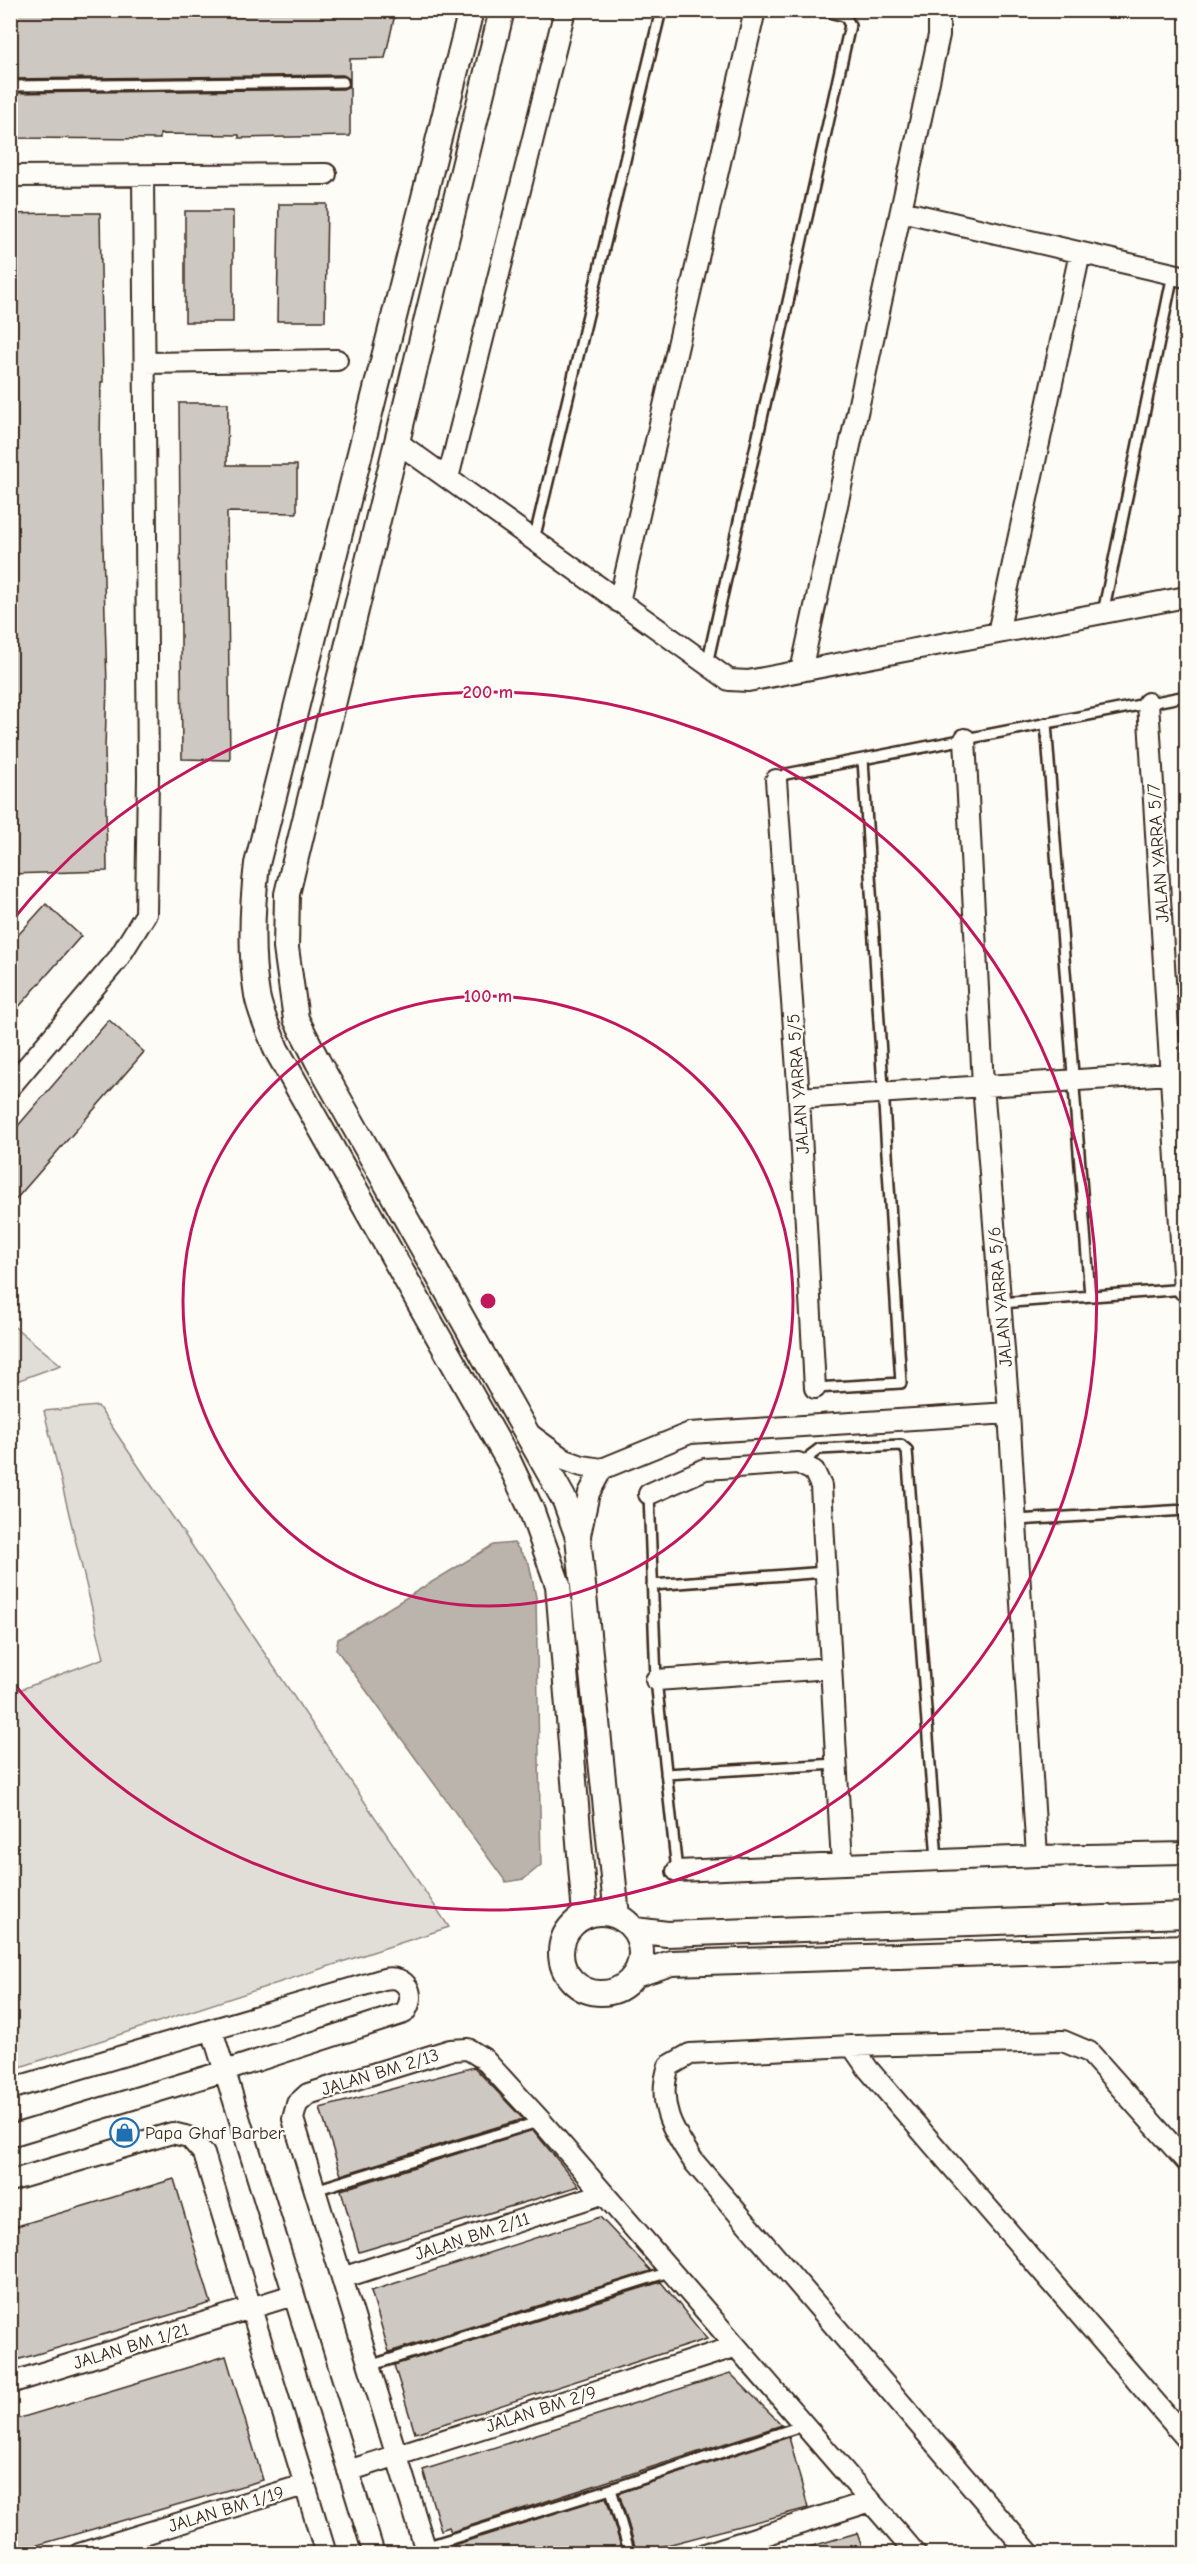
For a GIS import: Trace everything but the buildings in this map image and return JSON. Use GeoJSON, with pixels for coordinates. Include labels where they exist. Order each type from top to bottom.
{"type":"FeatureCollection","features":[{"type":"Feature","properties":{"kind":"street"},"geometry":{"type":"LineString","coordinates":[[471,10],[257,864],[252,905],[257,996],[276,1049],[508,1460],[531,1509],[558,1585],[585,1915]]}},
{"type":"Feature","properties":{"kind":"street"},"geometry":{"type":"LineString","coordinates":[[502,10],[287,894],[286,948],[296,1019],[565,1501],[578,1545],[626,1923],[642,1952],[635,1975],[626,1985],[614,1992],[601,1994],[587,1991],[571,1978],[561,1960],[561,1947],[565,1933],[585,1915],[599,1912],[626,1923],[667,1934],[1184,1914]]}},
{"type":"Feature","properties":{"kind":"street"},"geometry":{"type":"LineString","coordinates":[[448,478],[565,10]]}},
{"type":"Feature","properties":{"kind":"street"},"geometry":{"type":"LineString","coordinates":[[619,602],[755,10]]}},
{"type":"Feature","properties":{"kind":"street"},"geometry":{"type":"LineString","coordinates":[[801,671],[939,35],[939,17],[933,10]]}},
{"type":"Feature","properties":{"kind":"street"},"geometry":{"type":"LineString","coordinates":[[10,176],[326,174]]}},
{"type":"Feature","properties":{"kind":"street"},"geometry":{"type":"LineString","coordinates":[[10,1087],[118,959],[146,914],[148,764],[142,176]]}},
{"type":"Feature","properties":{"kind":"street"},"geometry":{"type":"LineString","coordinates":[[901,211],[1180,276]]}},
{"type":"Feature","properties":{"kind":"street"},"geometry":{"type":"LineString","coordinates":[[999,633],[1080,253]]}},
{"type":"Feature","properties":{"kind":"street"},"geometry":{"type":"LineString","coordinates":[[145,363],[337,360]]}},
{"type":"Feature","properties":{"kind":"street"},"geometry":{"type":"LineString","coordinates":[[397,442],[729,680],[738,681],[801,671],[1186,597]]}},
{"type":"Feature","properties":{"kind":"street","name":"JALAN YARRA 5/7"},"geometry":{"type":"LineString","coordinates":[[1148,703],[1179,1074],[1185,1289]]}},
{"type":"Feature","properties":{"kind":"street","name":"JALAN YARRA 5/6"},"geometry":{"type":"LineString","coordinates":[[965,739],[983,1085],[1009,1413],[1037,1856]]}},
{"type":"Feature","properties":{"kind":"street","name":"JALAN YARRA 5/5"},"geometry":{"type":"LineString","coordinates":[[776,780],[799,1098],[816,1388]]}},
{"type":"Feature","properties":{"kind":"street"},"geometry":{"type":"LineString","coordinates":[[799,1098],[1179,1074]]}},
{"type":"Feature","properties":{"kind":"street"},"geometry":{"type":"LineString","coordinates":[[528,1433],[565,1460],[582,1466],[602,1469],[690,1433],[1009,1413]]}},
{"type":"Feature","properties":{"kind":"street"},"geometry":{"type":"LineString","coordinates":[[649,1494],[705,1469],[798,1463],[814,1471],[821,1486],[842,1864]]}},
{"type":"Feature","properties":{"kind":"street"},"geometry":{"type":"LineString","coordinates":[[578,1545],[590,1493],[602,1469]]}},
{"type":"Feature","properties":{"kind":"street"},"geometry":{"type":"LineString","coordinates":[[656,1680],[831,1668]]}},
{"type":"Feature","properties":{"kind":"street"},"geometry":{"type":"LineString","coordinates":[[677,1871],[1037,1856],[1186,1853]]}},
{"type":"Feature","properties":{"kind":"street"},"geometry":{"type":"LineString","coordinates":[[635,1975],[671,1963],[1186,1947]]}},
{"type":"Feature","properties":{"kind":"street"},"geometry":{"type":"LineString","coordinates":[[10,2089],[393,1977],[408,1987],[411,1996],[410,2005],[404,2013],[225,2071],[10,2136]]}},
{"type":"Feature","properties":{"kind":"street"},"geometry":{"type":"LineString","coordinates":[[212,2030],[374,2553]]}},
{"type":"Feature","properties":{"kind":"street"},"geometry":{"type":"LineString","coordinates":[[1030,2553],[694,2162],[671,2128],[662,2086],[669,2066],[690,2054],[852,2046],[1064,2041],[1089,2052],[1186,2161]]}},
{"type":"Feature","properties":{"kind":"street"},"geometry":{"type":"LineString","coordinates":[[852,2046],[868,2069],[1186,2438]]}},
{"type":"Feature","properties":{"kind":"street","name":"JALAN BM 2/13"},"geometry":{"type":"LineString","coordinates":[[315,2190],[293,2119],[297,2104],[308,2094],[450,2050],[468,2049],[484,2059],[541,2121]]}},
{"type":"Feature","properties":{"kind":"street"},"geometry":{"type":"LineString","coordinates":[[541,2121],[734,2347],[916,2553]]}},
{"type":"Feature","properties":{"kind":"street"},"geometry":{"type":"LineString","coordinates":[[10,2181],[172,2133],[189,2137],[204,2154],[326,2553]]}},
{"type":"Feature","properties":{"kind":"street"},"geometry":{"type":"LineString","coordinates":[[315,2190],[426,2550]]}},
{"type":"Feature","properties":{"kind":"street","name":"JALAN BM 2/11"},"geometry":{"type":"LineString","coordinates":[[342,2278],[602,2194]]}},
{"type":"Feature","properties":{"kind":"street","name":"JALAN BM 1/21"},"geometry":{"type":"LineString","coordinates":[[10,2383],[293,2295]]}},
{"type":"Feature","properties":{"kind":"street","name":"JALAN BM 2/9"},"geometry":{"type":"LineString","coordinates":[[348,2470],[734,2347]]}},
{"type":"Feature","properties":{"kind":"street","name":"JALAN BM 1/19"},"geometry":{"type":"LineString","coordinates":[[79,2553],[304,2485]]}},
{"type":"Feature","properties":{"kind":"street"},"geometry":{"type":"LineString","coordinates":[[705,2553],[871,2501]]}},
{"type":"Feature","properties":{"kind":"lane"},"geometry":{"type":"LineString","coordinates":[[534,540],[661,10]]}},
{"type":"Feature","properties":{"kind":"lane"},"geometry":{"type":"LineString","coordinates":[[706,664],[850,25],[845,16],[820,10]]}},
{"type":"Feature","properties":{"kind":"lane"},"geometry":{"type":"LineString","coordinates":[[10,86],[343,82]]}},
{"type":"Feature","properties":{"kind":"lane"},"geometry":{"type":"LineString","coordinates":[[1103,613],[1180,276]]}},
{"type":"Feature","properties":{"kind":"lane"},"geometry":{"type":"LineString","coordinates":[[776,780],[786,774],[1186,696]]}},
{"type":"Feature","properties":{"kind":"lane"},"geometry":{"type":"LineString","coordinates":[[1046,723],[1090,1296]]}},
{"type":"Feature","properties":{"kind":"lane"},"geometry":{"type":"LineString","coordinates":[[816,1388],[901,1383],[863,759]]}},
{"type":"Feature","properties":{"kind":"lane"},"geometry":{"type":"LineString","coordinates":[[1000,1303],[1185,1289]]}},
{"type":"Feature","properties":{"kind":"lane"},"geometry":{"type":"LineString","coordinates":[[805,1466],[811,1455],[819,1449],[902,1444],[908,1450],[937,1860]]}},
{"type":"Feature","properties":{"kind":"lane"},"geometry":{"type":"LineString","coordinates":[[649,1494],[656,1680],[677,1871]]}},
{"type":"Feature","properties":{"kind":"lane"},"geometry":{"type":"LineString","coordinates":[[1016,1520],[1186,1510]]}},
{"type":"Feature","properties":{"kind":"lane"},"geometry":{"type":"LineString","coordinates":[[652,1585],[826,1572]]}},
{"type":"Feature","properties":{"kind":"lane"},"geometry":{"type":"LineString","coordinates":[[666,1774],[836,1764]]}},
{"type":"Feature","properties":{"kind":"lane"},"geometry":{"type":"LineString","coordinates":[[315,2190],[541,2121]]}},
{"type":"Feature","properties":{"kind":"lane"},"geometry":{"type":"LineString","coordinates":[[369,2367],[669,2272]]}},
{"type":"Feature","properties":{"kind":"lane"},"geometry":{"type":"LineString","coordinates":[[426,2550],[804,2425]]}},
{"type":"Feature","properties":{"kind":"lane"},"geometry":{"type":"LineString","coordinates":[[611,2489],[630,2553]]}},
{"type":"Feature","properties":{"kind":"shaded area"},"geometry":{"type":"Polygon","coordinates":[[[11,1324],[61,1365],[11,1383],[11,1324]]]}},
{"type":"Feature","properties":{"kind":"shaded area"},"geometry":{"type":"Polygon","coordinates":[[[98,1406],[449,1927],[11,2070],[11,1693],[104,1658],[44,1411],[98,1406]]]}},
{"type":"Feature","properties":{"kind":"shaded area"},"geometry":{"type":"Polygon","coordinates":[[[514,1543],[529,1563],[536,1597],[541,1865],[524,1879],[506,1882],[336,1649],[338,1639],[493,1545],[514,1543]]]}},
{"type":"Feature","properties":{"kind":"place","name":"Papa Ghaf Barber"},"geometry":{"type":"Point","coordinates":[124,2133]}}]}
